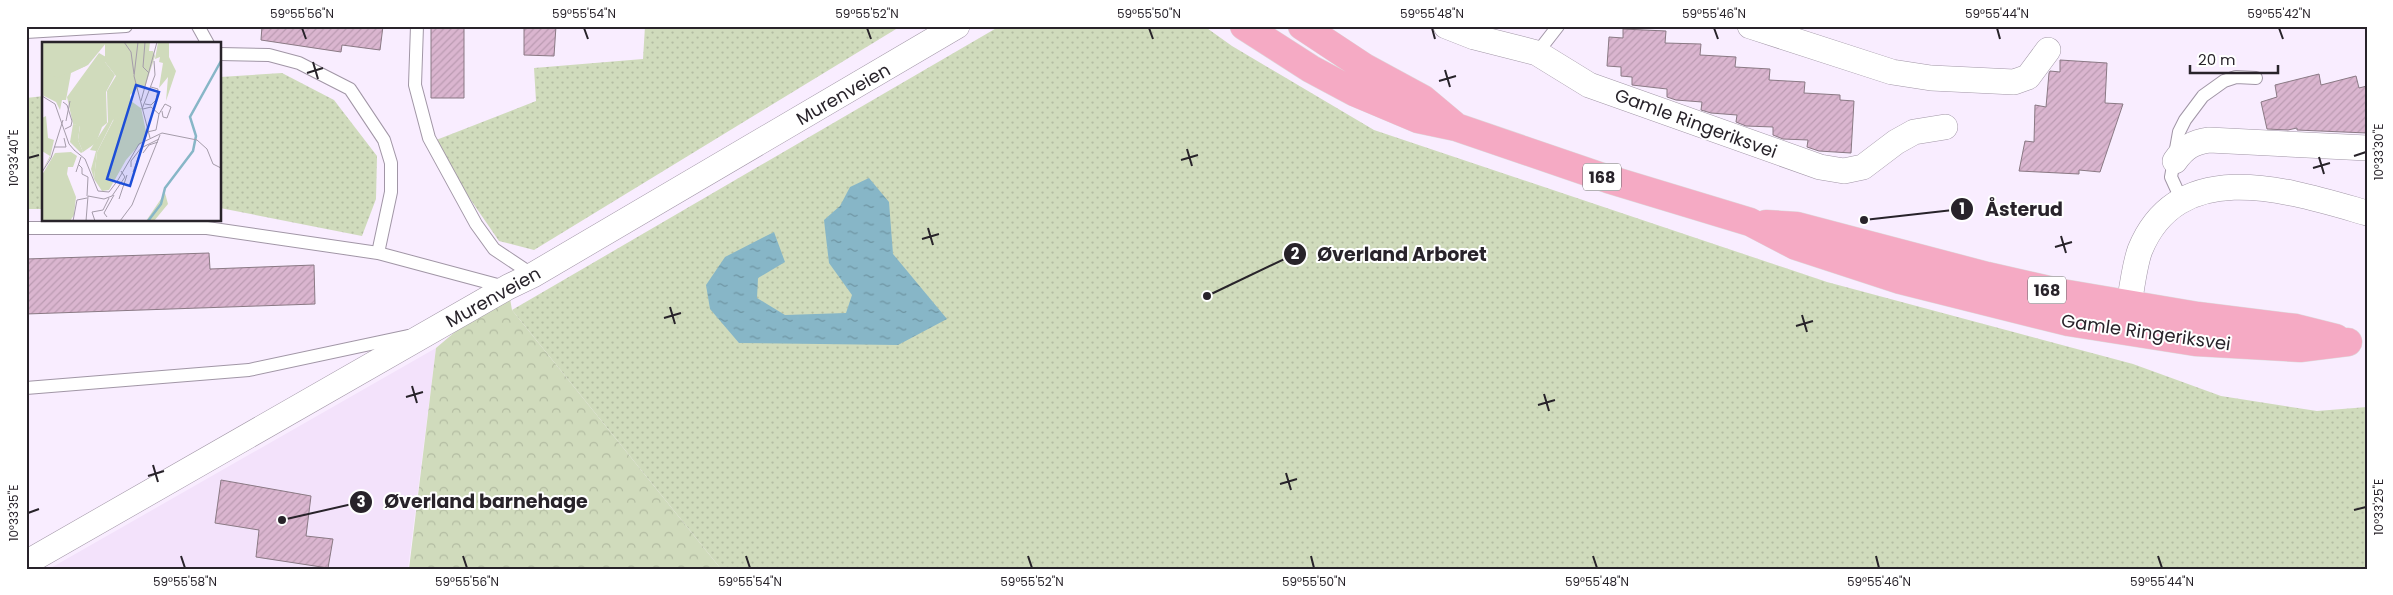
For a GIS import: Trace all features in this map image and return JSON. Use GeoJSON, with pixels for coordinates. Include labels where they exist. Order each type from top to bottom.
{"type":"FeatureCollection","features":[{"type":"Feature","properties":{"kind":"main road","name":"Gamle Ringeriksvei"},"geometry":{"type":"LineString","coordinates":[[1244,26],[1312,70],[1354,92],[1418,119],[1456,127],[1608,180],[1750,222],[1796,246],[1900,280],[2068,322],[2195,342],[2300,348],[2357,342]]}},
{"type":"Feature","properties":{"kind":"main road","name":"Gamle Ringeriksvei"},"geometry":{"type":"LineString","coordinates":[[1302,26],[1364,67],[1423,99],[1456,127]]}},
{"type":"Feature","properties":{"kind":"main road","name":"Gamle Ringeriksvei"},"geometry":{"type":"LineString","coordinates":[[1750,222],[1797,226],[1987,276],[2062,293],[2198,316],[2296,328],[2357,342]]}},
{"type":"Feature","properties":{"kind":"street","name":"Murenveien"},"geometry":{"type":"LineString","coordinates":[[26,563],[508,287],[533,275],[957,26]]}},
{"type":"Feature","properties":{"kind":"street","name":"Gamle Ringeriksvei"},"geometry":{"type":"LineString","coordinates":[[1446,26],[1474,37],[1537,53],[1589,85],[1820,167],[1844,171],[1863,167],[1896,142],[1914,132],[1945,127]]}},
{"type":"Feature","properties":{"kind":"street"},"geometry":{"type":"LineString","coordinates":[[1750,26],[1892,72],[1931,78],[2014,82],[2028,77],[2048,50]]}},
{"type":"Feature","properties":{"kind":"street"},"geometry":{"type":"LineString","coordinates":[[2175,161],[2188,146],[2208,140],[2228,139],[2367,148]]}},
{"type":"Feature","properties":{"kind":"street"},"geometry":{"type":"LineString","coordinates":[[2125,332],[2139,251],[2147,235],[2168,212],[2182,201],[2208,190],[2231,186],[2256,187],[2299,194],[2367,213]]}},
{"type":"Feature","properties":{"kind":"lane"},"geometry":{"type":"LineString","coordinates":[[26,32],[126,26]]}},
{"type":"Feature","properties":{"kind":"lane"},"geometry":{"type":"LineString","coordinates":[[198,26],[207,42]]}},
{"type":"Feature","properties":{"kind":"lane"},"geometry":{"type":"LineString","coordinates":[[416,26],[415,85],[429,138],[476,224],[494,250],[533,275]]}},
{"type":"Feature","properties":{"kind":"lane"},"geometry":{"type":"LineString","coordinates":[[1537,53],[1558,26]]}},
{"type":"Feature","properties":{"kind":"lane"},"geometry":{"type":"LineString","coordinates":[[221,54],[269,55],[299,63],[350,89],[384,140],[391,163],[390,192],[378,253]]}},
{"type":"Feature","properties":{"kind":"lane"},"geometry":{"type":"LineString","coordinates":[[2182,201],[2171,176],[2179,132],[2203,96],[2229,78],[2256,78]]}},
{"type":"Feature","properties":{"kind":"lane"},"geometry":{"type":"LineString","coordinates":[[26,228],[207,228],[378,253],[508,287]]}},
{"type":"Feature","properties":{"kind":"lane"},"geometry":{"type":"LineString","coordinates":[[26,388],[249,370],[435,330]]}},
{"type":"Feature","properties":{"kind":"shaded area"},"geometry":{"type":"Polygon","coordinates":[[[436,348],[408,569],[49,569],[436,348]]]}},
{"type":"Feature","properties":{"kind":"green space"},"geometry":{"type":"Polygon","coordinates":[[[645,26],[901,26],[534,250],[499,241],[431,142],[536,101],[534,68],[643,59],[645,26]]]}},
{"type":"Feature","properties":{"kind":"green space"},"geometry":{"type":"Polygon","coordinates":[[[1000,26],[1204,26],[1232,46],[1374,130],[1827,282],[2133,364],[2221,396],[2317,411],[2367,407],[2367,569],[721,569],[512,310],[1000,26]]]}},
{"type":"Feature","properties":{"kind":"green space"},"geometry":{"type":"Polygon","coordinates":[[[282,73],[334,100],[377,156],[376,199],[362,236],[221,208],[221,77],[282,73]]]}},
{"type":"Feature","properties":{"kind":"green space"},"geometry":{"type":"Polygon","coordinates":[[[42,96],[42,209],[26,209],[26,98],[42,96]]]}},
{"type":"Feature","properties":{"kind":"green space"},"geometry":{"type":"Polygon","coordinates":[[[508,287],[512,310],[721,569],[409,569],[436,348],[508,287]]]}},
{"type":"Feature","properties":{"kind":"water"},"geometry":{"type":"Polygon","coordinates":[[[869,178],[889,202],[893,254],[947,319],[898,345],[739,343],[710,309],[706,285],[725,257],[774,232],[785,262],[758,278],[757,298],[785,315],[846,313],[852,295],[829,263],[824,220],[840,206],[850,187],[869,178]]]}},
{"type":"Feature","properties":{"kind":"building"},"geometry":{"type":"Polygon","coordinates":[[[262,26],[383,26],[380,50],[342,45],[341,52],[261,40],[262,26]]]}},
{"type":"Feature","properties":{"kind":"building"},"geometry":{"type":"Polygon","coordinates":[[[431,26],[464,26],[464,98],[431,98],[431,26]]]}},
{"type":"Feature","properties":{"kind":"building"},"geometry":{"type":"Polygon","coordinates":[[[524,26],[556,26],[554,56],[524,55],[524,26]]]}},
{"type":"Feature","properties":{"kind":"building"},"geometry":{"type":"Polygon","coordinates":[[[1623,29],[1666,31],[1665,43],[1701,44],[1700,55],[1736,57],[1735,67],[1770,69],[1769,80],[1805,82],[1804,93],[1840,95],[1840,100],[1854,101],[1851,153],[1819,151],[1807,147],[1808,140],[1783,139],[1773,135],[1773,127],[1746,126],[1736,122],[1737,115],[1711,113],[1701,110],[1702,102],[1676,100],[1667,97],[1667,89],[1632,85],[1632,77],[1621,76],[1621,67],[1607,66],[1609,37],[1623,38],[1623,29]]]}},
{"type":"Feature","properties":{"kind":"building"},"geometry":{"type":"Polygon","coordinates":[[[2060,60],[2107,63],[2105,103],[2123,104],[2100,172],[2079,170],[2079,174],[2019,171],[2025,141],[2034,142],[2035,105],[2046,107],[2049,73],[2050,71],[2060,72],[2060,60]]]}},
{"type":"Feature","properties":{"kind":"building"},"geometry":{"type":"Polygon","coordinates":[[[2319,74],[2321,85],[2356,76],[2359,88],[2367,86],[2367,133],[2297,130],[2297,128],[2288,130],[2267,129],[2261,102],[2277,97],[2275,85],[2319,74]]]}},
{"type":"Feature","properties":{"kind":"building"},"geometry":{"type":"Polygon","coordinates":[[[209,253],[210,269],[314,265],[315,304],[26,314],[26,259],[209,253]]]}},
{"type":"Feature","properties":{"kind":"building"},"geometry":{"type":"Polygon","coordinates":[[[221,480],[311,496],[306,536],[333,539],[328,568],[256,557],[259,530],[215,523],[221,480]]]}},
{"type":"Feature","properties":{"kind":"place","name":"Åsterud"},"geometry":{"type":"Point","coordinates":[1864,220]}},
{"type":"Feature","properties":{"kind":"place","name":"Øverland Arboret"},"geometry":{"type":"Point","coordinates":[1207,296]}},
{"type":"Feature","properties":{"kind":"place","name":"Øverland barnehage"},"geometry":{"type":"Point","coordinates":[282,520]}}]}
